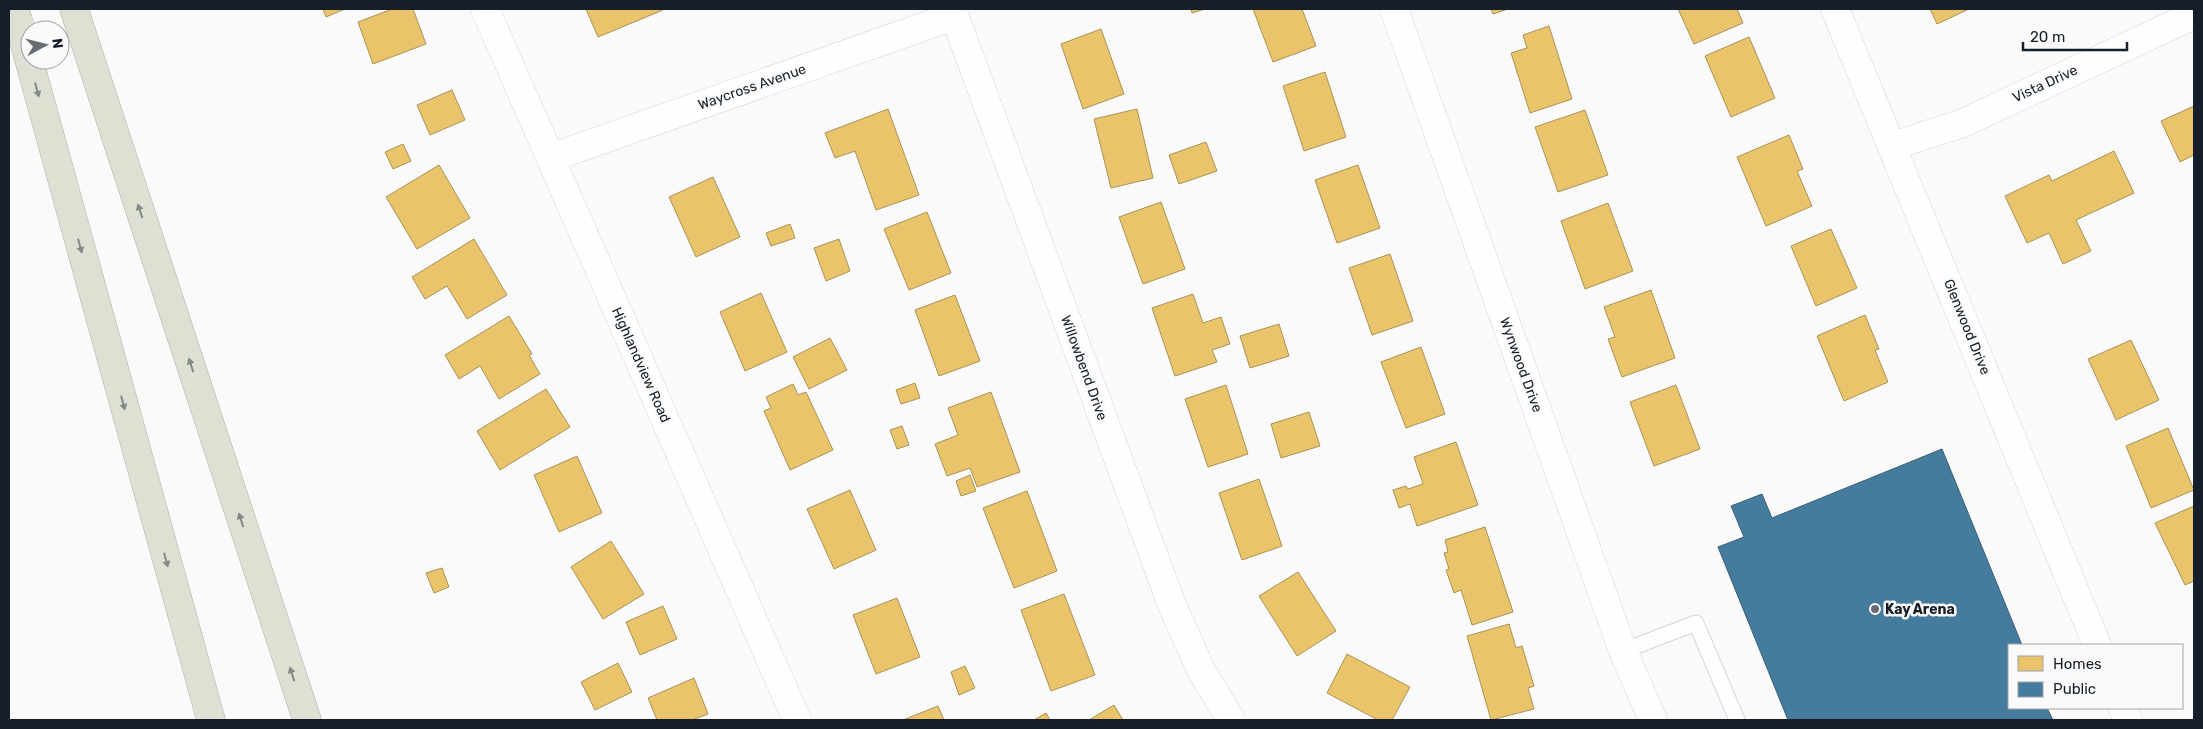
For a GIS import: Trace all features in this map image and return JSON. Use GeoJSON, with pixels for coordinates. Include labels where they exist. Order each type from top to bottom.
{"type":"FeatureCollection","features":[{"type":"Feature","properties":{"kind":"highway"},"geometry":{"type":"LineString","coordinates":[[15,9],[211,720]]}},
{"type":"Feature","properties":{"kind":"highway"},"geometry":{"type":"LineString","coordinates":[[74,9],[307,720]]}},
{"type":"Feature","properties":{"kind":"street","name":"Highlandview Road"},"geometry":{"type":"LineString","coordinates":[[485,9],[797,720]]}},
{"type":"Feature","properties":{"kind":"street","name":"Wynwood Drive"},"geometry":{"type":"LineString","coordinates":[[1394,9],[1623,651],[1653,720]]}},
{"type":"Feature","properties":{"kind":"street","name":"Glenwood Drive"},"geometry":{"type":"LineString","coordinates":[[1834,9],[1893,146],[2097,644]]}},
{"type":"Feature","properties":{"kind":"street","name":"Waycross Avenue"},"geometry":{"type":"LineString","coordinates":[[550,158],[953,12]]}},
{"type":"Feature","properties":{"kind":"street","name":"Willowbend Drive"},"geometry":{"type":"LineString","coordinates":[[953,12],[1172,605],[1201,670],[1231,720]]}},
{"type":"Feature","properties":{"kind":"street","name":"Vista Drive"},"geometry":{"type":"LineString","coordinates":[[1893,146],[1963,123],[2194,15]]}},
{"type":"Feature","properties":{"kind":"lane"},"geometry":{"type":"LineString","coordinates":[[1623,651],[1696,623],[1737,720]]}},
{"type":"Feature","properties":{"kind":"building: Homes"},"geometry":{"type":"Polygon","coordinates":[[[323,9],[345,9],[326,17],[323,9]]]}},
{"type":"Feature","properties":{"kind":"building: Homes"},"geometry":{"type":"Polygon","coordinates":[[[392,9],[413,9],[426,44],[373,64],[358,22],[392,9]]]}},
{"type":"Feature","properties":{"kind":"building: Homes"},"geometry":{"type":"Polygon","coordinates":[[[586,9],[662,9],[663,10],[598,37],[586,9]]]}},
{"type":"Feature","properties":{"kind":"building: Homes"},"geometry":{"type":"Polygon","coordinates":[[[1191,9],[1205,9],[1192,13],[1191,9]]]}},
{"type":"Feature","properties":{"kind":"building: Homes"},"geometry":{"type":"Polygon","coordinates":[[[1253,9],[1302,9],[1316,46],[1273,62],[1253,9]]]}},
{"type":"Feature","properties":{"kind":"building: Homes"},"geometry":{"type":"Polygon","coordinates":[[[1491,9],[1508,9],[1493,14],[1491,9]]]}},
{"type":"Feature","properties":{"kind":"building: Homes"},"geometry":{"type":"Polygon","coordinates":[[[1678,9],[1737,9],[1743,23],[1694,44],[1678,9]]]}},
{"type":"Feature","properties":{"kind":"building: Homes"},"geometry":{"type":"Polygon","coordinates":[[[1930,9],[1969,9],[1937,24],[1930,9]]]}},
{"type":"Feature","properties":{"kind":"building: Homes"},"geometry":{"type":"Polygon","coordinates":[[[1549,26],[1572,99],[1530,113],[1511,53],[1527,48],[1523,35],[1549,26]]]}},
{"type":"Feature","properties":{"kind":"building: Homes"},"geometry":{"type":"Polygon","coordinates":[[[1101,29],[1124,94],[1083,109],[1061,44],[1101,29]]]}},
{"type":"Feature","properties":{"kind":"building: Homes"},"geometry":{"type":"Polygon","coordinates":[[[1749,37],[1775,98],[1731,117],[1705,56],[1749,37]]]}},
{"type":"Feature","properties":{"kind":"building: Homes"},"geometry":{"type":"Polygon","coordinates":[[[1325,72],[1346,137],[1304,151],[1283,86],[1325,72]]]}},
{"type":"Feature","properties":{"kind":"building: Homes"},"geometry":{"type":"Polygon","coordinates":[[[452,90],[465,120],[430,135],[417,105],[452,90]]]}},
{"type":"Feature","properties":{"kind":"building: Homes"},"geometry":{"type":"Polygon","coordinates":[[[2194,106],[2194,155],[2180,162],[2161,121],[2194,106]]]}},
{"type":"Feature","properties":{"kind":"building: Homes"},"geometry":{"type":"Polygon","coordinates":[[[888,109],[919,195],[876,210],[855,151],[835,158],[825,133],[888,109]]]}},
{"type":"Feature","properties":{"kind":"building: Homes"},"geometry":{"type":"Polygon","coordinates":[[[1137,109],[1153,178],[1111,188],[1094,119],[1137,109]]]}},
{"type":"Feature","properties":{"kind":"building: Homes"},"geometry":{"type":"Polygon","coordinates":[[[1585,110],[1608,175],[1558,192],[1535,127],[1585,110]]]}},
{"type":"Feature","properties":{"kind":"building: Homes"},"geometry":{"type":"Polygon","coordinates":[[[1789,135],[1803,169],[1797,171],[1812,206],[1766,226],[1737,157],[1789,135]]]}},
{"type":"Feature","properties":{"kind":"building: Homes"},"geometry":{"type":"Polygon","coordinates":[[[1206,142],[1217,171],[1179,184],[1169,155],[1206,142]]]}},
{"type":"Feature","properties":{"kind":"building: Homes"},"geometry":{"type":"Polygon","coordinates":[[[403,144],[411,161],[393,169],[385,152],[403,144]]]}},
{"type":"Feature","properties":{"kind":"building: Homes"},"geometry":{"type":"Polygon","coordinates":[[[2114,151],[2134,193],[2076,220],[2091,251],[2063,264],[2049,233],[2027,243],[2005,196],[2049,175],[2052,181],[2114,151]]]}},
{"type":"Feature","properties":{"kind":"building: Homes"},"geometry":{"type":"Polygon","coordinates":[[[439,165],[470,218],[417,249],[386,197],[439,165]]]}},
{"type":"Feature","properties":{"kind":"building: Homes"},"geometry":{"type":"Polygon","coordinates":[[[1358,165],[1380,228],[1337,243],[1315,180],[1358,165]]]}},
{"type":"Feature","properties":{"kind":"building: Homes"},"geometry":{"type":"Polygon","coordinates":[[[713,177],[740,237],[696,257],[669,197],[713,177]]]}},
{"type":"Feature","properties":{"kind":"building: Homes"},"geometry":{"type":"Polygon","coordinates":[[[1161,202],[1185,269],[1143,284],[1119,217],[1161,202]]]}},
{"type":"Feature","properties":{"kind":"building: Homes"},"geometry":{"type":"Polygon","coordinates":[[[1608,203],[1633,271],[1585,289],[1561,221],[1608,203]]]}},
{"type":"Feature","properties":{"kind":"building: Homes"},"geometry":{"type":"Polygon","coordinates":[[[927,212],[951,273],[909,290],[884,229],[927,212]]]}},
{"type":"Feature","properties":{"kind":"building: Homes"},"geometry":{"type":"Polygon","coordinates":[[[790,224],[795,238],[771,246],[766,233],[790,224]]]}},
{"type":"Feature","properties":{"kind":"building: Homes"},"geometry":{"type":"Polygon","coordinates":[[[1831,229],[1857,288],[1816,306],[1791,246],[1831,229]]]}},
{"type":"Feature","properties":{"kind":"building: Homes"},"geometry":{"type":"Polygon","coordinates":[[[474,239],[507,295],[467,319],[447,286],[425,299],[412,277],[474,239]]]}},
{"type":"Feature","properties":{"kind":"building: Homes"},"geometry":{"type":"Polygon","coordinates":[[[839,239],[850,271],[826,281],[814,248],[839,239]]]}},
{"type":"Feature","properties":{"kind":"building: Homes"},"geometry":{"type":"Polygon","coordinates":[[[1390,254],[1413,321],[1372,335],[1349,268],[1390,254]]]}},
{"type":"Feature","properties":{"kind":"building: Homes"},"geometry":{"type":"Polygon","coordinates":[[[1651,290],[1675,358],[1622,377],[1608,339],[1615,337],[1604,307],[1651,290]]]}},
{"type":"Feature","properties":{"kind":"building: Homes"},"geometry":{"type":"Polygon","coordinates":[[[761,293],[787,352],[745,371],[720,312],[761,293]]]}},
{"type":"Feature","properties":{"kind":"building: Homes"},"geometry":{"type":"Polygon","coordinates":[[[1193,294],[1203,323],[1221,317],[1230,344],[1212,350],[1217,362],[1175,376],[1152,308],[1193,294]]]}},
{"type":"Feature","properties":{"kind":"building: Homes"},"geometry":{"type":"Polygon","coordinates":[[[955,295],[980,361],[939,376],[915,310],[955,295]]]}},
{"type":"Feature","properties":{"kind":"building: Homes"},"geometry":{"type":"Polygon","coordinates":[[[1865,315],[1879,349],[1875,350],[1888,382],[1844,401],[1817,336],[1865,315]]]}},
{"type":"Feature","properties":{"kind":"building: Homes"},"geometry":{"type":"Polygon","coordinates":[[[509,316],[532,354],[529,355],[540,374],[499,399],[480,366],[459,379],[445,355],[509,316]]]}},
{"type":"Feature","properties":{"kind":"building: Homes"},"geometry":{"type":"Polygon","coordinates":[[[1279,324],[1289,356],[1250,368],[1240,336],[1279,324]]]}},
{"type":"Feature","properties":{"kind":"building: Homes"},"geometry":{"type":"Polygon","coordinates":[[[830,338],[847,370],[809,389],[793,357],[830,338]]]}},
{"type":"Feature","properties":{"kind":"building: Homes"},"geometry":{"type":"Polygon","coordinates":[[[2131,340],[2159,400],[2116,420],[2088,359],[2131,340]]]}},
{"type":"Feature","properties":{"kind":"building: Homes"},"geometry":{"type":"Polygon","coordinates":[[[1421,347],[1445,414],[1406,428],[1381,362],[1421,347]]]}},
{"type":"Feature","properties":{"kind":"building: Homes"},"geometry":{"type":"Polygon","coordinates":[[[915,383],[920,398],[901,404],[896,390],[915,383]]]}},
{"type":"Feature","properties":{"kind":"building: Homes"},"geometry":{"type":"Polygon","coordinates":[[[793,384],[798,395],[806,392],[833,450],[790,470],[764,411],[771,408],[766,397],[793,384]]]}},
{"type":"Feature","properties":{"kind":"building: Homes"},"geometry":{"type":"Polygon","coordinates":[[[1226,385],[1248,454],[1208,467],[1185,399],[1226,385]]]}},
{"type":"Feature","properties":{"kind":"building: Homes"},"geometry":{"type":"Polygon","coordinates":[[[1676,385],[1700,449],[1654,466],[1630,402],[1676,385]]]}},
{"type":"Feature","properties":{"kind":"building: Homes"},"geometry":{"type":"Polygon","coordinates":[[[546,389],[570,427],[500,470],[477,431],[546,389]]]}},
{"type":"Feature","properties":{"kind":"building: Homes"},"geometry":{"type":"Polygon","coordinates":[[[991,392],[1020,472],[977,487],[970,468],[947,476],[935,444],[958,435],[948,408],[991,392]]]}},
{"type":"Feature","properties":{"kind":"building: Homes"},"geometry":{"type":"Polygon","coordinates":[[[1309,412],[1320,446],[1281,458],[1271,424],[1309,412]]]}},
{"type":"Feature","properties":{"kind":"building: Homes"},"geometry":{"type":"Polygon","coordinates":[[[902,426],[909,445],[897,449],[890,430],[902,426]]]}},
{"type":"Feature","properties":{"kind":"building: Homes"},"geometry":{"type":"Polygon","coordinates":[[[2168,428],[2194,490],[2151,508],[2126,446],[2168,428]]]}},
{"type":"Feature","properties":{"kind":"building: Homes"},"geometry":{"type":"Polygon","coordinates":[[[1456,442],[1478,505],[1417,526],[1410,504],[1399,508],[1393,490],[1406,486],[1408,489],[1423,484],[1414,457],[1456,442]]]}},
{"type":"Feature","properties":{"kind":"building: Homes"},"geometry":{"type":"Polygon","coordinates":[[[577,456],[602,513],[559,532],[534,475],[577,456]]]}},
{"type":"Feature","properties":{"kind":"building: Homes"},"geometry":{"type":"Polygon","coordinates":[[[970,475],[976,491],[961,496],[956,481],[970,475]]]}},
{"type":"Feature","properties":{"kind":"building: Homes"},"geometry":{"type":"Polygon","coordinates":[[[1259,479],[1282,546],[1242,560],[1219,493],[1259,479]]]}},
{"type":"Feature","properties":{"kind":"building: Homes"},"geometry":{"type":"Polygon","coordinates":[[[850,490],[876,550],[834,569],[807,509],[850,490]]]}},
{"type":"Feature","properties":{"kind":"building: Homes"},"geometry":{"type":"Polygon","coordinates":[[[1027,491],[1057,571],[1014,588],[983,508],[1027,491]]]}},
{"type":"Feature","properties":{"kind":"building: Homes"},"geometry":{"type":"Polygon","coordinates":[[[2194,506],[2194,581],[2185,585],[2155,523],[2194,506]]]}},
{"type":"Feature","properties":{"kind":"building: Homes"},"geometry":{"type":"Polygon","coordinates":[[[1485,527],[1513,612],[1472,625],[1461,590],[1454,593],[1446,570],[1449,569],[1444,553],[1448,552],[1445,540],[1485,527]]]}},
{"type":"Feature","properties":{"kind":"building: Homes"},"geometry":{"type":"Polygon","coordinates":[[[611,541],[644,594],[603,619],[571,567],[611,541]]]}},
{"type":"Feature","properties":{"kind":"building: Homes"},"geometry":{"type":"Polygon","coordinates":[[[442,568],[449,587],[434,593],[426,573],[442,568]]]}},
{"type":"Feature","properties":{"kind":"building: Homes"},"geometry":{"type":"Polygon","coordinates":[[[1298,572],[1336,631],[1297,656],[1259,596],[1298,572]]]}},
{"type":"Feature","properties":{"kind":"building: Homes"},"geometry":{"type":"Polygon","coordinates":[[[1064,594],[1095,675],[1051,691],[1021,610],[1064,594]]]}},
{"type":"Feature","properties":{"kind":"building: Homes"},"geometry":{"type":"Polygon","coordinates":[[[897,598],[920,657],[876,674],[853,615],[897,598]]]}},
{"type":"Feature","properties":{"kind":"building: Homes"},"geometry":{"type":"Polygon","coordinates":[[[663,606],[677,639],[640,655],[626,622],[663,606]]]}},
{"type":"Feature","properties":{"kind":"building: Homes"},"geometry":{"type":"Polygon","coordinates":[[[1509,624],[1516,648],[1522,646],[1534,686],[1528,688],[1534,709],[1491,720],[1467,636],[1509,624]]]}},
{"type":"Feature","properties":{"kind":"building: Homes"},"geometry":{"type":"Polygon","coordinates":[[[1347,654],[1410,687],[1392,720],[1378,720],[1327,693],[1347,654]]]}},
{"type":"Feature","properties":{"kind":"building: Homes"},"geometry":{"type":"Polygon","coordinates":[[[618,663],[632,692],[595,710],[581,682],[618,663]]]}},
{"type":"Feature","properties":{"kind":"building: Homes"},"geometry":{"type":"Polygon","coordinates":[[[965,666],[975,688],[959,695],[951,672],[965,666]]]}},
{"type":"Feature","properties":{"kind":"building: Homes"},"geometry":{"type":"Polygon","coordinates":[[[694,678],[708,714],[692,720],[657,720],[648,698],[694,678]]]}},
{"type":"Feature","properties":{"kind":"building: Homes"},"geometry":{"type":"Polygon","coordinates":[[[1114,705],[1123,720],[1089,720],[1114,705]]]}},
{"type":"Feature","properties":{"kind":"building: Homes"},"geometry":{"type":"Polygon","coordinates":[[[938,706],[944,720],[903,720],[938,706]]]}},
{"type":"Feature","properties":{"kind":"building: Homes"},"geometry":{"type":"Polygon","coordinates":[[[1046,713],[1050,720],[1034,720],[1046,713]]]}},
{"type":"Feature","properties":{"kind":"building: Public","name":"Kay Arena"},"geometry":{"type":"Polygon","coordinates":[[[1942,449],[2022,644],[2008,644],[2008,709],[2048,709],[2053,720],[1788,720],[1718,547],[1744,537],[1731,506],[1762,494],[1772,518],[1942,449]]]}},
{"type":"Feature","properties":{"kind":"place","name":"Kay Arena"},"geometry":{"type":"Point","coordinates":[1875,609]}}]}
